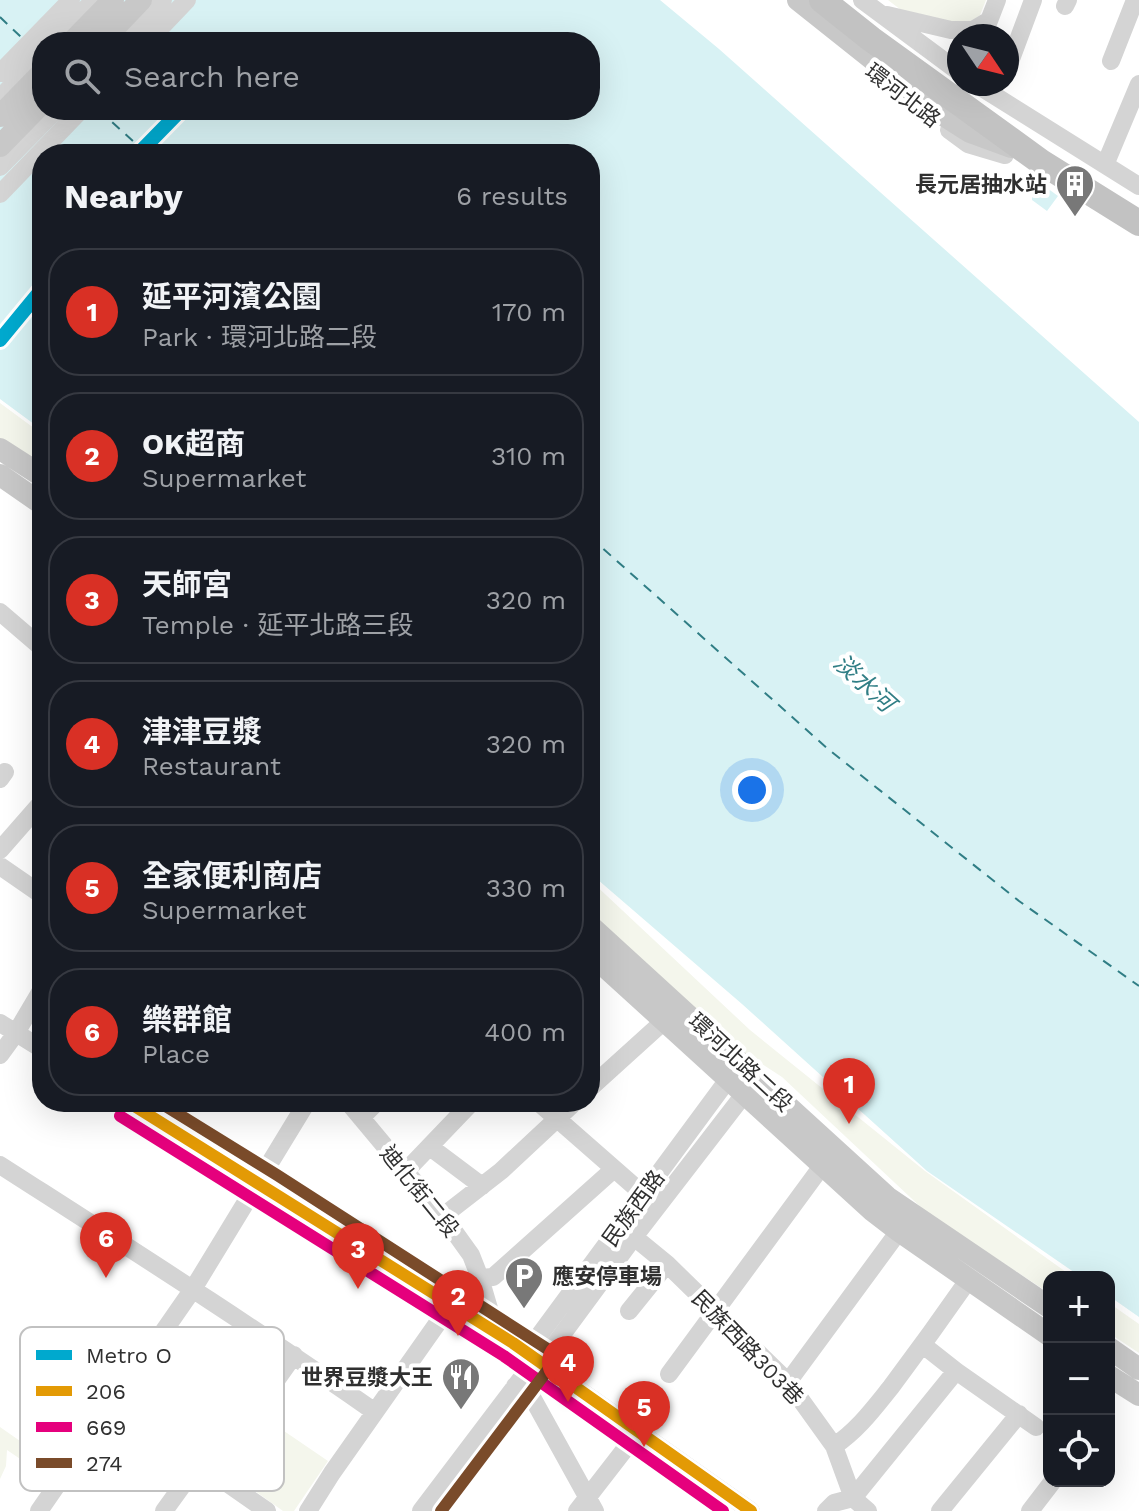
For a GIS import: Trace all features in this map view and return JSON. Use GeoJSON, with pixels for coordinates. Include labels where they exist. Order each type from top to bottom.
{"type":"FeatureCollection","features":[{"type":"Feature","properties":{"kind":"highway"},"geometry":{"type":"LineString","coordinates":[[822,0],[1041,162],[1139,225]]}},
{"type":"Feature","properties":{"kind":"highway"},"geometry":{"type":"LineString","coordinates":[[848,0],[947,73]]}},
{"type":"Feature","properties":{"kind":"highway"},"geometry":{"type":"LineString","coordinates":[[978,96],[1054,151],[1138,188]]}},
{"type":"Feature","properties":{"kind":"main road"},"geometry":{"type":"LineString","coordinates":[[82,32],[113,0]]}},
{"type":"Feature","properties":{"kind":"main road"},"geometry":{"type":"LineString","coordinates":[[798,0],[940,113],[970,132],[1011,147]]}},
{"type":"Feature","properties":{"kind":"main road"},"geometry":{"type":"LineString","coordinates":[[111,32],[141,1]]}},
{"type":"Feature","properties":{"kind":"main road"},"geometry":{"type":"LineString","coordinates":[[0,116],[32,83]]}},
{"type":"Feature","properties":{"kind":"main road"},"geometry":{"type":"LineString","coordinates":[[0,146],[32,113]]}},
{"type":"Feature","properties":{"kind":"main road"},"geometry":{"type":"LineString","coordinates":[[0,449],[32,470]]}},
{"type":"Feature","properties":{"kind":"main road"},"geometry":{"type":"LineString","coordinates":[[0,475],[32,497]]}},
{"type":"Feature","properties":{"kind":"main road","name":"環河北路二段"},"geometry":{"type":"LineString","coordinates":[[600,936],[742,1079],[822,1166],[899,1231],[1043,1331]]}},
{"type":"Feature","properties":{"kind":"main road","name":"環河北路二段"},"geometry":{"type":"LineString","coordinates":[[600,962],[664,1021],[742,1079],[887,1197],[1043,1303]]}},
{"type":"Feature","properties":{"kind":"main road"},"geometry":{"type":"LineString","coordinates":[[1115,1352],[1139,1369]]}},
{"type":"Feature","properties":{"kind":"main road"},"geometry":{"type":"LineString","coordinates":[[1115,1380],[1139,1395]]}},
{"type":"Feature","properties":{"kind":"street"},"geometry":{"type":"LineString","coordinates":[[40,32],[71,0]]}},
{"type":"Feature","properties":{"kind":"street"},"geometry":{"type":"LineString","coordinates":[[64,32],[94,0]]}},
{"type":"Feature","properties":{"kind":"street"},"geometry":{"type":"LineString","coordinates":[[132,32],[163,0]]}},
{"type":"Feature","properties":{"kind":"street"},"geometry":{"type":"LineString","coordinates":[[157,32],[187,0]]}},
{"type":"Feature","properties":{"kind":"street","name":"環河北路"},"geometry":{"type":"LineString","coordinates":[[783,0],[934,121],[968,144],[1038,165]]}},
{"type":"Feature","properties":{"kind":"street","name":"環河北路"},"geometry":{"type":"LineString","coordinates":[[809,0],[945,103],[1038,165],[1139,225]]}},
{"type":"Feature","properties":{"kind":"street"},"geometry":{"type":"LineString","coordinates":[[862,0],[947,63]]}},
{"type":"Feature","properties":{"kind":"street"},"geometry":{"type":"LineString","coordinates":[[988,24],[997,0]]}},
{"type":"Feature","properties":{"kind":"street"},"geometry":{"type":"LineString","coordinates":[[1019,38],[1033,0]]}},
{"type":"Feature","properties":{"kind":"street"},"geometry":{"type":"LineString","coordinates":[[1111,61],[1135,0]]}},
{"type":"Feature","properties":{"kind":"street"},"geometry":{"type":"LineString","coordinates":[[878,13],[947,29]]}},
{"type":"Feature","properties":{"kind":"street"},"geometry":{"type":"LineString","coordinates":[[0,73],[32,40]]}},
{"type":"Feature","properties":{"kind":"street"},"geometry":{"type":"LineString","coordinates":[[0,98],[32,64]]}},
{"type":"Feature","properties":{"kind":"street"},"geometry":{"type":"LineString","coordinates":[[1105,165],[1139,84]]}},
{"type":"Feature","properties":{"kind":"street"},"geometry":{"type":"LineString","coordinates":[[1006,96],[1138,188]]}},
{"type":"Feature","properties":{"kind":"street"},"geometry":{"type":"LineString","coordinates":[[0,167],[46,120]]}},
{"type":"Feature","properties":{"kind":"street"},"geometry":{"type":"LineString","coordinates":[[48,144],[71,120]]}},
{"type":"Feature","properties":{"kind":"street"},"geometry":{"type":"LineString","coordinates":[[0,194],[32,161]]}},
{"type":"Feature","properties":{"kind":"street"},"geometry":{"type":"LineString","coordinates":[[0,612],[32,639]]}},
{"type":"Feature","properties":{"kind":"street"},"geometry":{"type":"LineString","coordinates":[[0,850],[32,813]]}},
{"type":"Feature","properties":{"kind":"street"},"geometry":{"type":"LineString","coordinates":[[0,866],[32,888]]}},
{"type":"Feature","properties":{"kind":"street"},"geometry":{"type":"LineString","coordinates":[[0,1055],[8,1028],[32,1000]]}},
{"type":"Feature","properties":{"kind":"street"},"geometry":{"type":"LineString","coordinates":[[600,1079],[664,1021]]}},
{"type":"Feature","properties":{"kind":"street"},"geometry":{"type":"LineString","coordinates":[[8,1028],[32,1043]]}},
{"type":"Feature","properties":{"kind":"street","name":"民族西路"},"geometry":{"type":"LineString","coordinates":[[536,1359],[538,1337],[643,1194],[742,1079]]}},
{"type":"Feature","properties":{"kind":"street","name":"民族西路"},"geometry":{"type":"LineString","coordinates":[[421,1511],[536,1359],[553,1347],[634,1237],[742,1079]]}},
{"type":"Feature","properties":{"kind":"street"},"geometry":{"type":"LineString","coordinates":[[144,1112],[496,1332],[751,1511]]}},
{"type":"Feature","properties":{"kind":"street"},"geometry":{"type":"LineString","coordinates":[[167,1327],[301,1112]]}},
{"type":"Feature","properties":{"kind":"street","name":"迪化街二段"},"geometry":{"type":"LineString","coordinates":[[356,1112],[443,1216],[471,1255],[496,1332]]}},
{"type":"Feature","properties":{"kind":"street"},"geometry":{"type":"LineString","coordinates":[[361,1118],[367,1112]]}},
{"type":"Feature","properties":{"kind":"street"},"geometry":{"type":"LineString","coordinates":[[405,1172],[463,1112]]}},
{"type":"Feature","properties":{"kind":"street"},"geometry":{"type":"LineString","coordinates":[[443,1216],[501,1171],[554,1112]]}},
{"type":"Feature","properties":{"kind":"street"},"geometry":{"type":"LineString","coordinates":[[558,1112],[643,1194]]}},
{"type":"Feature","properties":{"kind":"street"},"geometry":{"type":"LineString","coordinates":[[430,1147],[482,1186]]}},
{"type":"Feature","properties":{"kind":"street"},"geometry":{"type":"LineString","coordinates":[[0,1165],[251,1327]]}},
{"type":"Feature","properties":{"kind":"street"},"geometry":{"type":"LineString","coordinates":[[669,1374],[822,1166]]}},
{"type":"Feature","properties":{"kind":"street"},"geometry":{"type":"LineString","coordinates":[[308,1511],[451,1304],[480,1278],[493,1277],[614,1169]]}},
{"type":"Feature","properties":{"kind":"street"},"geometry":{"type":"LineString","coordinates":[[788,1382],[899,1231]]}},
{"type":"Feature","properties":{"kind":"street","name":"民族西路303巷"},"geometry":{"type":"LineString","coordinates":[[634,1237],[667,1264],[788,1382],[834,1446],[853,1498],[868,1511]]}},
{"type":"Feature","properties":{"kind":"street"},"geometry":{"type":"LineString","coordinates":[[629,1311],[667,1264]]}},
{"type":"Feature","properties":{"kind":"street"},"geometry":{"type":"LineString","coordinates":[[834,1446],[847,1438],[866,1418],[969,1279]]}},
{"type":"Feature","properties":{"kind":"street"},"geometry":{"type":"LineString","coordinates":[[923,1345],[1036,1427]]}},
{"type":"Feature","properties":{"kind":"street"},"geometry":{"type":"LineString","coordinates":[[284,1348],[375,1412]]}},
{"type":"Feature","properties":{"kind":"street"},"geometry":{"type":"LineString","coordinates":[[284,1368],[294,1355]]}},
{"type":"Feature","properties":{"kind":"street"},"geometry":{"type":"LineString","coordinates":[[826,1511],[834,1503],[853,1498],[956,1371]]}},
{"type":"Feature","properties":{"kind":"street"},"geometry":{"type":"LineString","coordinates":[[515,1386],[533,1399],[587,1506],[639,1431]]}},
{"type":"Feature","properties":{"kind":"street"},"geometry":{"type":"LineString","coordinates":[[940,1511],[1019,1414]]}},
{"type":"Feature","properties":{"kind":"street"},"geometry":{"type":"LineString","coordinates":[[1030,1511],[1048,1487]]}},
{"type":"Feature","properties":{"kind":"street"},"geometry":{"type":"LineString","coordinates":[[39,1511],[53,1491]]}},
{"type":"Feature","properties":{"kind":"street"},"geometry":{"type":"LineString","coordinates":[[164,1511],[183,1491]]}},
{"type":"Feature","properties":{"kind":"street"},"geometry":{"type":"LineString","coordinates":[[238,1491],[267,1511]]}},
{"type":"Feature","properties":{"kind":"shaded area"},"geometry":{"type":"Polygon","coordinates":[[[888,0],[986,0],[980,15],[971,22],[956,24],[901,10],[888,0]]]}},
{"type":"Feature","properties":{"kind":"shaded area"},"geometry":{"type":"Polygon","coordinates":[[[0,403],[32,427],[32,462],[0,440],[0,403]]]}},
{"type":"Feature","properties":{"kind":"shaded area"},"geometry":{"type":"Polygon","coordinates":[[[600,889],[750,1030],[925,1171],[1065,1271],[1043,1271],[1043,1289],[927,1213],[782,1077],[731,1044],[600,931],[600,889]]]}},
{"type":"Feature","properties":{"kind":"shaded area"},"geometry":{"type":"Polygon","coordinates":[[[1115,1307],[1139,1324],[1139,1353],[1115,1337],[1115,1307]]]}},
{"type":"Feature","properties":{"kind":"shaded area"},"geometry":{"type":"Polygon","coordinates":[[[0,1427],[20,1441],[20,1459],[7,1450],[6,1466],[0,1479],[0,1427]]]}},
{"type":"Feature","properties":{"kind":"shaded area"},"geometry":{"type":"Polygon","coordinates":[[[284,1431],[328,1461],[294,1511],[283,1511],[255,1491],[284,1491],[284,1431]]]}},
{"type":"Feature","properties":{"kind":"water","name":"淡水河"},"geometry":{"type":"Polygon","coordinates":[[[0,0],[660,0],[1139,422],[1139,1317],[1115,1300],[1115,1271],[1072,1271],[927,1171],[742,1004],[600,882],[600,144],[32,144],[32,423],[0,399],[0,0]]]}},
{"type":"Feature","properties":{"kind":"water"},"geometry":{"type":"Polygon","coordinates":[[[1043,185],[1058,196],[1047,211],[1032,200],[1035,187],[1043,185]]]}},
{"type":"Feature","properties":{"kind":"ferry route"},"geometry":{"type":"LineString","coordinates":[[0,17],[22,38]]}},
{"type":"Feature","properties":{"kind":"ferry route"},"geometry":{"type":"LineString","coordinates":[[110,120],[136,144]]}},
{"type":"Feature","properties":{"kind":"ferry route"},"geometry":{"type":"LineString","coordinates":[[600,546],[828,749],[1019,901],[1139,986]]}},
{"type":"Feature","properties":{"kind":"metro line","name":"O"},"geometry":{"type":"LineString","coordinates":[[148,144],[171,120]]}},
{"type":"Feature","properties":{"kind":"metro line","name":"O"},"geometry":{"type":"LineString","coordinates":[[0,340],[32,301]]}},
{"type":"Feature","properties":{"kind":"transit line","name":"206"},"geometry":{"type":"LineString","coordinates":[[144,1112],[513,1343],[751,1511]]}},
{"type":"Feature","properties":{"kind":"transit line","name":"274"},"geometry":{"type":"LineString","coordinates":[[175,1112],[549,1350],[552,1358],[550,1367],[441,1511]]}},
{"type":"Feature","properties":{"kind":"transit line","name":"669"},"geometry":{"type":"LineString","coordinates":[[120,1116],[504,1356],[723,1511]]}},
{"type":"Feature","properties":{"kind":"place","name":"長元居抽水站"},"geometry":{"type":"Point","coordinates":[1075,218]}},
{"type":"Feature","properties":{"kind":"place","name":"延平河濱公園"},"geometry":{"type":"Point","coordinates":[849,1124]}},
{"type":"Feature","properties":{"kind":"place","name":"樂群館"},"geometry":{"type":"Point","coordinates":[106,1278]}},
{"type":"Feature","properties":{"kind":"place","name":"天師宮"},"geometry":{"type":"Point","coordinates":[358,1289]}},
{"type":"Feature","properties":{"kind":"place","name":"應安停車場"},"geometry":{"type":"Point","coordinates":[524,1310]}},
{"type":"Feature","properties":{"kind":"place","name":"OK超商"},"geometry":{"type":"Point","coordinates":[458,1336]}},
{"type":"Feature","properties":{"kind":"place","name":"津津豆漿"},"geometry":{"type":"Point","coordinates":[568,1402]}},
{"type":"Feature","properties":{"kind":"place","name":"世界豆漿大王"},"geometry":{"type":"Point","coordinates":[461,1411]}},
{"type":"Feature","properties":{"kind":"place","name":"全家便利商店"},"geometry":{"type":"Point","coordinates":[644,1447]}}]}
